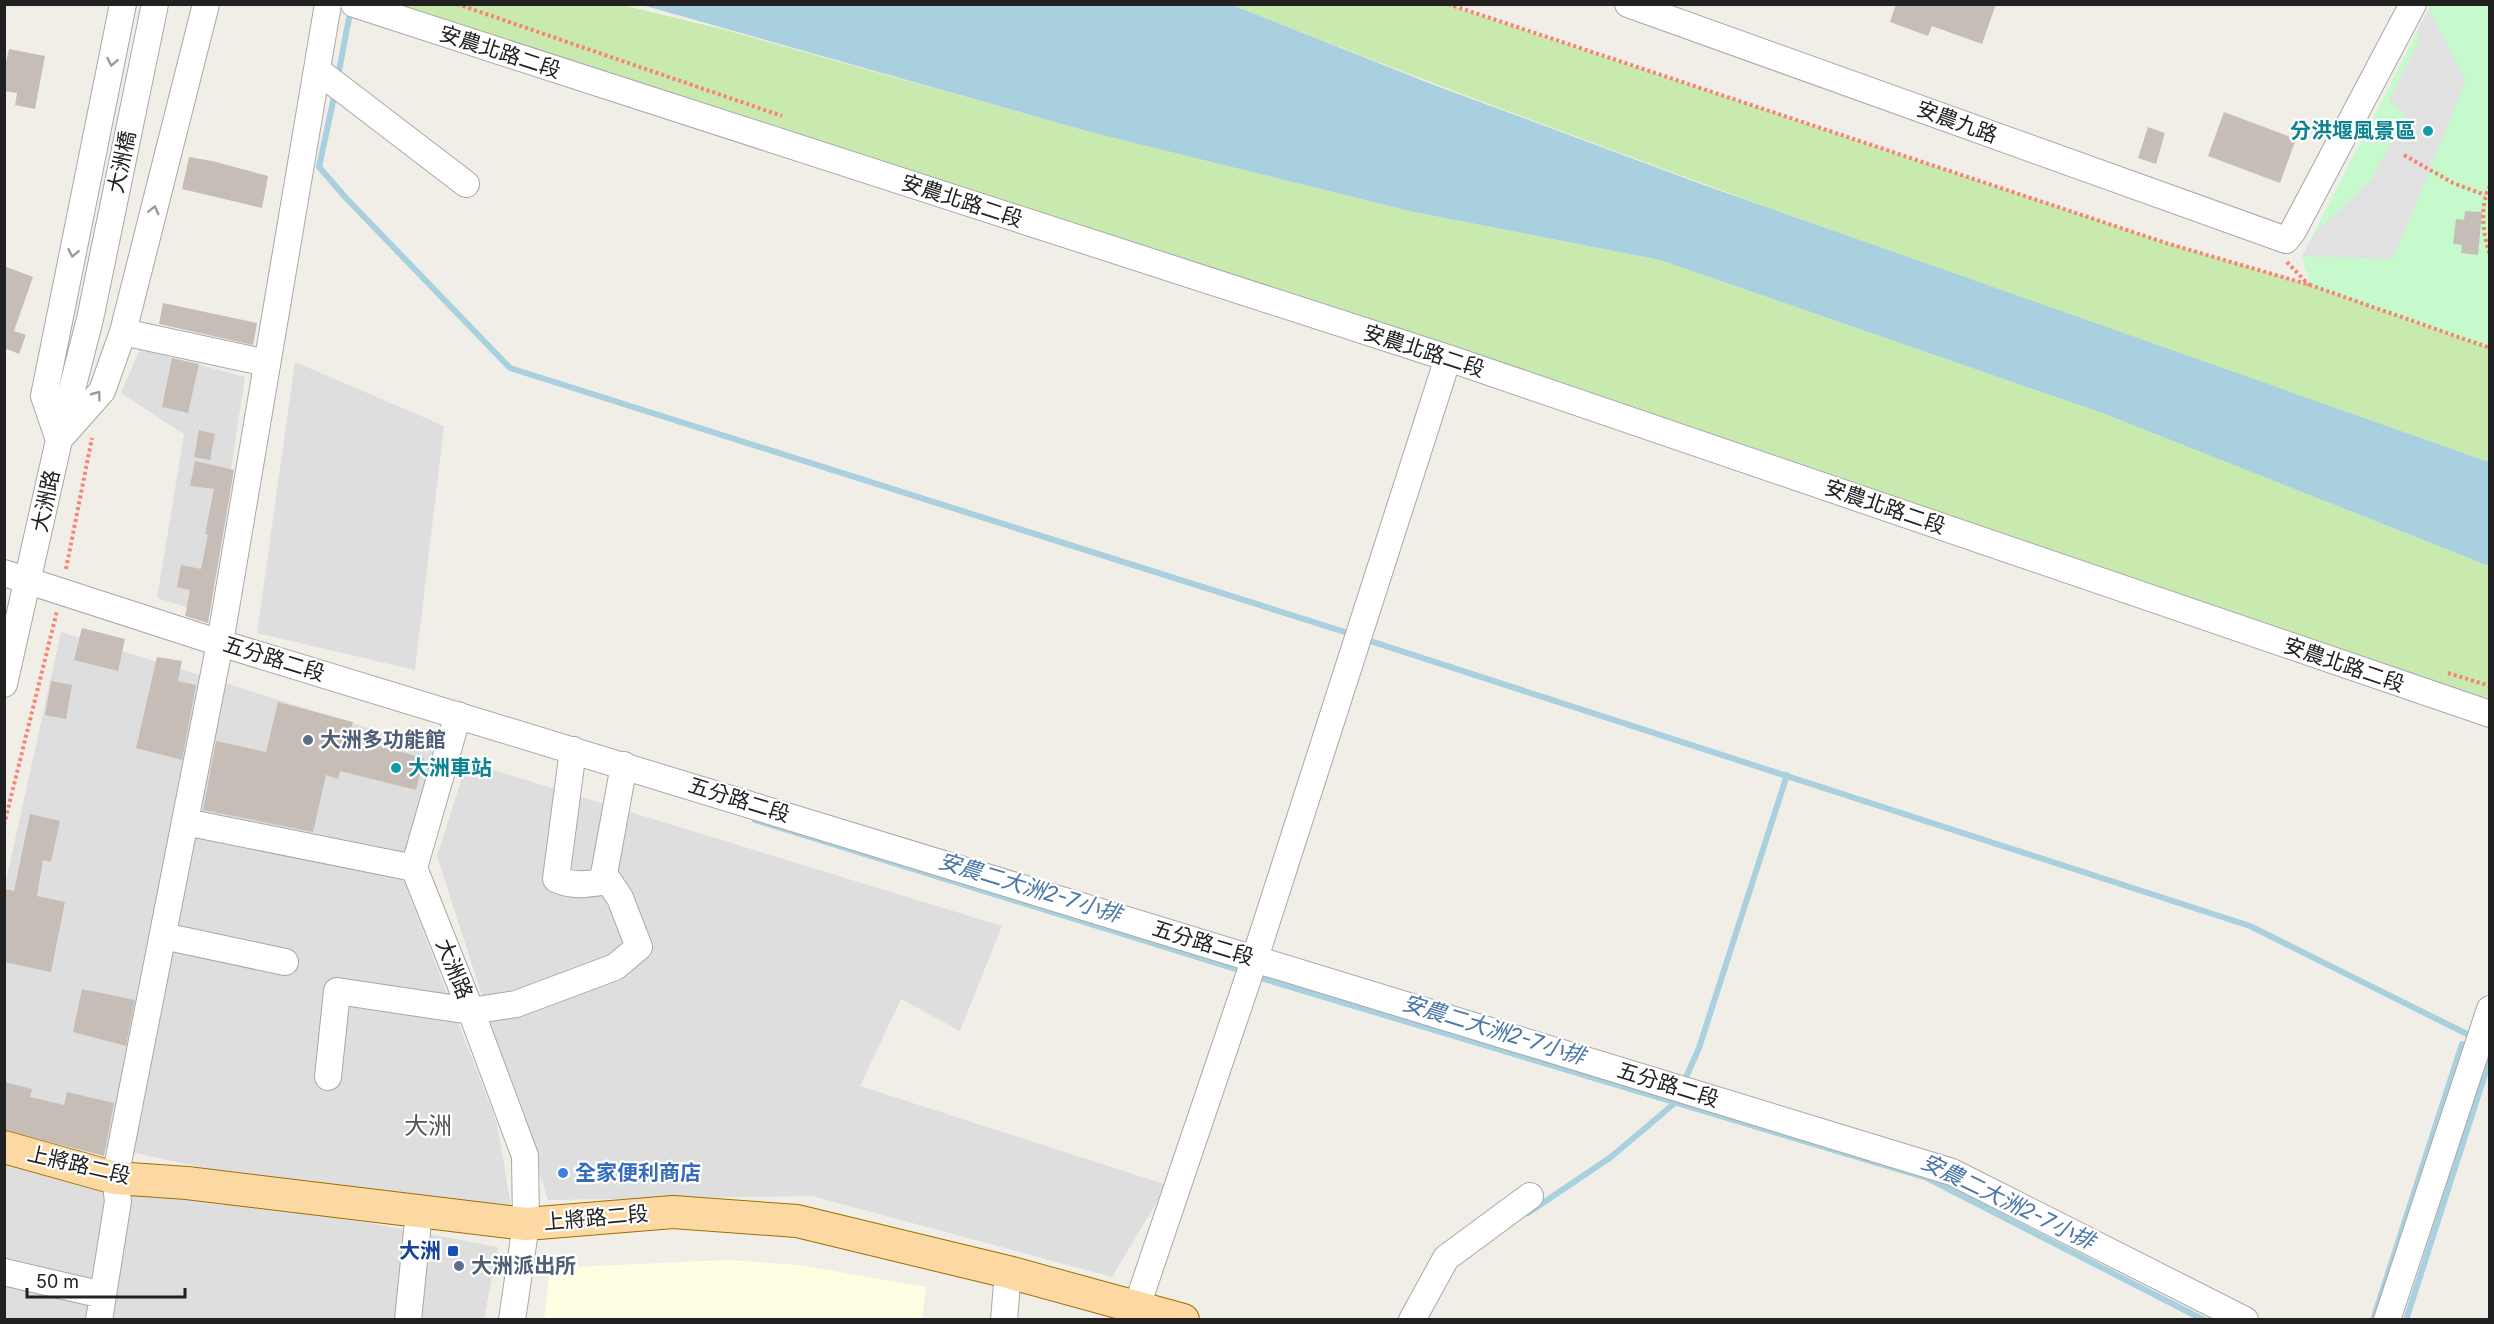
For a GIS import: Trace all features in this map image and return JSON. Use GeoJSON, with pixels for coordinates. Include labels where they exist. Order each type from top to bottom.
{"type":"FeatureCollection","features":[{"type":"Feature","properties":{"kind":"main road","name":"上將路二段"},"geometry":{"type":"LineString","coordinates":[[4,1147],[116,1178],[187,1183],[526,1224],[672,1212],[797,1221],[1008,1272],[1183,1320]]}},
{"type":"Feature","properties":{"kind":"street"},"geometry":{"type":"LineString","coordinates":[[59,440],[44,396],[123,4]]}},
{"type":"Feature","properties":{"kind":"street","name":"大洲橋"},"geometry":{"type":"LineString","coordinates":[[90,319],[155,4]]}},
{"type":"Feature","properties":{"kind":"street"},"geometry":{"type":"LineString","coordinates":[[59,440],[102,390],[123,332],[206,4]]}},
{"type":"Feature","properties":{"kind":"street"},"geometry":{"type":"LineString","coordinates":[[4,1272],[101,1307],[118,1201],[116,1178],[220,643],[328,4]]}},
{"type":"Feature","properties":{"kind":"street","name":"安農北路二段"},"geometry":{"type":"LineString","coordinates":[[354,4],[1448,358],[2490,714]]}},
{"type":"Feature","properties":{"kind":"street","name":"安農九路"},"geometry":{"type":"LineString","coordinates":[[1628,4],[2286,240],[2293,231],[2413,4]]}},
{"type":"Feature","properties":{"kind":"street"},"geometry":{"type":"LineString","coordinates":[[317,70],[466,184]]}},
{"type":"Feature","properties":{"kind":"street","name":"大洲路"},"geometry":{"type":"LineString","coordinates":[[4,684],[16,577],[59,440],[90,319]]}},
{"type":"Feature","properties":{"kind":"street"},"geometry":{"type":"LineString","coordinates":[[123,332],[267,363]]}},
{"type":"Feature","properties":{"kind":"street"},"geometry":{"type":"LineString","coordinates":[[1137,1306],[1255,958],[1448,358]]}},
{"type":"Feature","properties":{"kind":"street","name":"五分路二段"},"geometry":{"type":"LineString","coordinates":[[16,577],[220,643],[1952,1172],[2245,1320]]}},
{"type":"Feature","properties":{"kind":"street"},"geometry":{"type":"LineString","coordinates":[[185,822],[414,868],[458,715]]}},
{"type":"Feature","properties":{"kind":"street"},"geometry":{"type":"LineString","coordinates":[[573,750],[556,879],[569,884],[585,885],[609,881]]}},
{"type":"Feature","properties":{"kind":"street"},"geometry":{"type":"LineString","coordinates":[[328,1077],[338,991],[471,1011],[516,1004],[615,967],[639,947],[620,898],[604,874],[624,765]]}},
{"type":"Feature","properties":{"kind":"street","name":"大洲路"},"geometry":{"type":"LineString","coordinates":[[414,868],[525,1156],[526,1224],[512,1320]]}},
{"type":"Feature","properties":{"kind":"street"},"geometry":{"type":"LineString","coordinates":[[163,936],[285,962]]}},
{"type":"Feature","properties":{"kind":"street"},"geometry":{"type":"LineString","coordinates":[[2387,1320],[2490,1009]]}},
{"type":"Feature","properties":{"kind":"street"},"geometry":{"type":"LineString","coordinates":[[1412,1320],[1446,1258],[1530,1196]]}},
{"type":"Feature","properties":{"kind":"street"},"geometry":{"type":"LineString","coordinates":[[414,1318],[419,1212]]}},
{"type":"Feature","properties":{"kind":"street"},"geometry":{"type":"LineString","coordinates":[[1004,1320],[1008,1272]]}},
{"type":"Feature","properties":{"kind":"path"},"geometry":{"type":"LineString","coordinates":[[1448,4],[2166,243],[2310,285],[2490,348]]}},
{"type":"Feature","properties":{"kind":"path"},"geometry":{"type":"LineString","coordinates":[[2404,155],[2453,183],[2485,195]]}},
{"type":"Feature","properties":{"kind":"path"},"geometry":{"type":"LineString","coordinates":[[2490,186],[2485,195],[2484,238],[2490,255]]}},
{"type":"Feature","properties":{"kind":"shaded area"},"geometry":{"type":"Polygon","coordinates":[[[2429,9],[2466,81],[2393,259],[2302,256],[2316,232],[2371,180],[2406,115],[2389,101],[2420,38],[2417,31],[2429,9]]]}},
{"type":"Feature","properties":{"kind":"shaded area"},"geometry":{"type":"Polygon","coordinates":[[[140,349],[245,377],[209,614],[157,598],[184,434],[121,393],[140,349]]]}},
{"type":"Feature","properties":{"kind":"shaded area"},"geometry":{"type":"Polygon","coordinates":[[[295,362],[444,426],[415,670],[257,633],[295,362]]]}},
{"type":"Feature","properties":{"kind":"shaded area"},"geometry":{"type":"Polygon","coordinates":[[[61,632],[436,749],[404,882],[497,1123],[511,1206],[219,1171],[5,1125],[5,885],[61,632]]]}},
{"type":"Feature","properties":{"kind":"shaded area"},"geometry":{"type":"Polygon","coordinates":[[[467,762],[1002,926],[960,1031],[901,999],[860,1086],[1167,1185],[1112,1277],[812,1196],[548,1200],[437,856],[467,762]]]}},
{"type":"Feature","properties":{"kind":"shaded area"},"geometry":{"type":"Polygon","coordinates":[[[4,1155],[498,1247],[484,1319],[5,1319],[4,1155]]]}},
{"type":"Feature","properties":{"kind":"shaded area"},"geometry":{"type":"Polygon","coordinates":[[[727,1260],[799,1265],[926,1287],[922,1319],[544,1319],[550,1268],[727,1260]]]}},
{"type":"Feature","properties":{"kind":"green space"},"geometry":{"type":"Polygon","coordinates":[[[401,5],[622,5],[722,29],[1090,132],[1414,212],[1660,260],[2105,414],[2489,566],[2489,698],[2346,654],[1450,349],[401,5]]]}},
{"type":"Feature","properties":{"kind":"green space"},"geometry":{"type":"Polygon","coordinates":[[[1232,5],[1448,5],[2166,243],[2310,285],[2489,348],[2489,462],[1701,183],[1232,5]]]}},
{"type":"Feature","properties":{"kind":"green space","name":"分洪堰風景區"},"geometry":{"type":"Polygon","coordinates":[[[2431,5],[2489,5],[2489,348],[2310,285],[2302,256],[2431,5]]]}},
{"type":"Feature","properties":{"kind":"water"},"geometry":{"type":"Polygon","coordinates":[[[642,5],[1232,5],[1434,85],[1701,184],[2489,462],[2489,566],[2105,414],[1660,260],[1414,212],[1090,132],[642,5]]]}},
{"type":"Feature","properties":{"kind":"building"},"geometry":{"type":"Polygon","coordinates":[[[1896,4],[1996,4],[1982,44],[1932,26],[1928,36],[1890,22],[1896,4]]]}},
{"type":"Feature","properties":{"kind":"building"},"geometry":{"type":"Polygon","coordinates":[[[9,49],[45,56],[35,109],[15,105],[17,93],[4,91],[4,71],[9,49]]]}},
{"type":"Feature","properties":{"kind":"building"},"geometry":{"type":"Polygon","coordinates":[[[2224,112],[2296,139],[2280,183],[2208,156],[2224,112]]]}},
{"type":"Feature","properties":{"kind":"building"},"geometry":{"type":"Polygon","coordinates":[[[2148,127],[2165,133],[2156,164],[2138,158],[2148,127]]]}},
{"type":"Feature","properties":{"kind":"building"},"geometry":{"type":"Polygon","coordinates":[[[189,157],[268,176],[262,208],[182,189],[189,157]]]}},
{"type":"Feature","properties":{"kind":"building"},"geometry":{"type":"Polygon","coordinates":[[[2465,211],[2482,212],[2478,255],[2461,253],[2462,245],[2453,244],[2456,219],[2464,220],[2465,211]]]}},
{"type":"Feature","properties":{"kind":"building"},"geometry":{"type":"Polygon","coordinates":[[[4,266],[33,277],[14,331],[26,335],[19,354],[7,349],[4,351],[4,266]]]}},
{"type":"Feature","properties":{"kind":"building"},"geometry":{"type":"Polygon","coordinates":[[[163,303],[257,323],[253,345],[159,324],[163,303]]]}},
{"type":"Feature","properties":{"kind":"building"},"geometry":{"type":"Polygon","coordinates":[[[172,358],[199,364],[188,413],[162,407],[172,358]]]}},
{"type":"Feature","properties":{"kind":"building"},"geometry":{"type":"Polygon","coordinates":[[[199,430],[215,434],[210,460],[194,457],[199,430]]]}},
{"type":"Feature","properties":{"kind":"building"},"geometry":{"type":"Polygon","coordinates":[[[195,461],[234,470],[208,623],[185,616],[190,590],[177,587],[181,565],[201,569],[208,535],[205,534],[214,489],[190,486],[195,461]]]}},
{"type":"Feature","properties":{"kind":"building"},"geometry":{"type":"Polygon","coordinates":[[[82,628],[125,639],[118,671],[74,660],[82,628]]]}},
{"type":"Feature","properties":{"kind":"building"},"geometry":{"type":"Polygon","coordinates":[[[157,657],[182,661],[178,681],[196,685],[182,760],[136,748],[157,657]]]}},
{"type":"Feature","properties":{"kind":"building"},"geometry":{"type":"Polygon","coordinates":[[[51,681],[72,685],[66,719],[45,715],[51,681]]]}},
{"type":"Feature","properties":{"kind":"building"},"geometry":{"type":"Polygon","coordinates":[[[278,702],[353,722],[349,738],[424,758],[416,790],[340,771],[338,779],[326,775],[313,832],[203,810],[216,741],[266,752],[278,702]]]}},
{"type":"Feature","properties":{"kind":"building"},"geometry":{"type":"Polygon","coordinates":[[[30,814],[60,821],[51,862],[43,860],[37,896],[65,902],[51,972],[4,962],[4,889],[14,891],[30,814]]]}},
{"type":"Feature","properties":{"kind":"building"},"geometry":{"type":"Polygon","coordinates":[[[82,989],[135,1000],[126,1046],[73,1032],[82,989]]]}},
{"type":"Feature","properties":{"kind":"building"},"geometry":{"type":"Polygon","coordinates":[[[4,1082],[32,1089],[30,1097],[64,1105],[67,1092],[114,1103],[104,1156],[4,1130],[4,1082]]]}},
{"type":"Feature","properties":{"kind":"waterway"},"geometry":{"type":"LineString","coordinates":[[338,76],[350,13]]}},
{"type":"Feature","properties":{"kind":"waterway"},"geometry":{"type":"LineString","coordinates":[[335,92],[319,167],[510,368],[1348,633]]}},
{"type":"Feature","properties":{"kind":"waterway"},"geometry":{"type":"LineString","coordinates":[[1367,640],[2250,926],[2467,1034],[2471,1040]]}},
{"type":"Feature","properties":{"kind":"waterway"},"geometry":{"type":"LineString","coordinates":[[1683,1084],[1699,1048],[1787,775]]}},
{"type":"Feature","properties":{"kind":"waterway","name":"安農二大洲2-7小排"},"geometry":{"type":"LineString","coordinates":[[755,820],[1245,972]]}},
{"type":"Feature","properties":{"kind":"waterway","name":"安農二大洲2-7小排"},"geometry":{"type":"LineString","coordinates":[[1254,976],[1927,1178],[2204,1320]]}},
{"type":"Feature","properties":{"kind":"waterway"},"geometry":{"type":"LineString","coordinates":[[2373,1320],[2462,1044],[2472,1047]]}},
{"type":"Feature","properties":{"kind":"waterway"},"geometry":{"type":"LineString","coordinates":[[2406,1320],[2488,1065],[2482,1056]]}},
{"type":"Feature","properties":{"kind":"waterway"},"geometry":{"type":"LineString","coordinates":[[1528,1213],[1611,1157],[1676,1102]]}},
{"type":"Feature","properties":{"kind":"place","name":"分洪堰風景區"},"geometry":{"type":"Point","coordinates":[2428,131]}},
{"type":"Feature","properties":{"kind":"place","name":"大洲多功能館"},"geometry":{"type":"Point","coordinates":[308,740]}},
{"type":"Feature","properties":{"kind":"place","name":"大洲車站"},"geometry":{"type":"Point","coordinates":[396,768]}},
{"type":"Feature","properties":{"kind":"place","name":"全家便利商店"},"geometry":{"type":"Point","coordinates":[563,1173]}},
{"type":"Feature","properties":{"kind":"place","name":"大洲"},"geometry":{"type":"Point","coordinates":[453,1251]}},
{"type":"Feature","properties":{"kind":"place","name":"大洲派出所"},"geometry":{"type":"Point","coordinates":[459,1266]}},
{"type":"Feature","properties":{"kind":"district","name":"大洲"},"geometry":{"type":"Point","coordinates":[428,1126]}}]}
